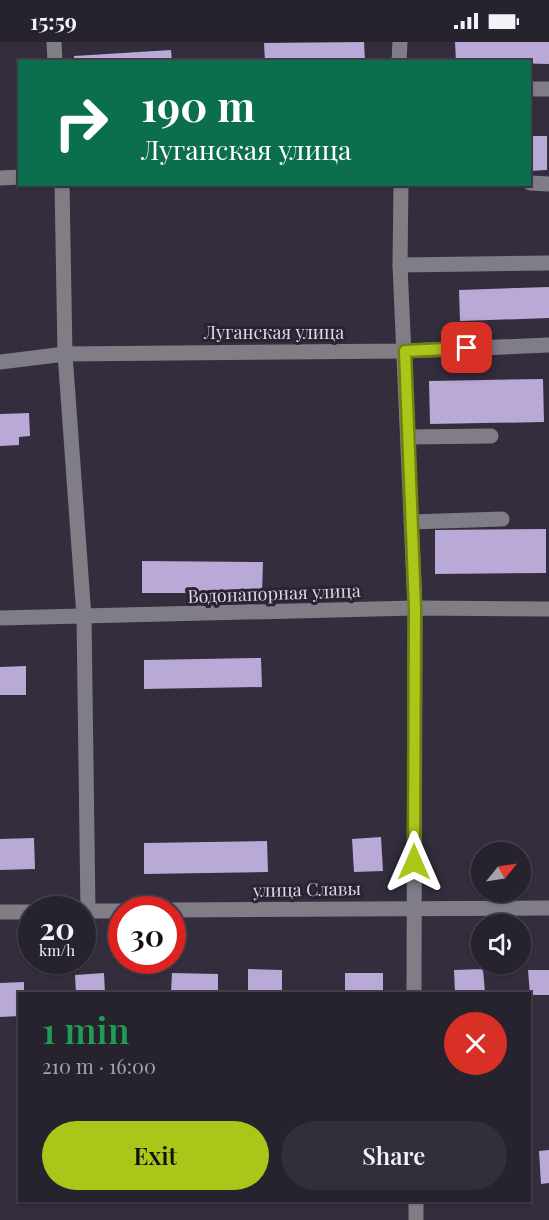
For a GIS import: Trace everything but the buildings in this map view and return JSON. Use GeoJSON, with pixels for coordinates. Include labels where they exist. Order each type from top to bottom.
{"type":"FeatureCollection","features":[{"type":"Feature","properties":{"kind":"street"},"geometry":{"type":"LineString","coordinates":[[54,42],[55,60]]}},
{"type":"Feature","properties":{"kind":"street"},"geometry":{"type":"LineString","coordinates":[[399,60],[400,42]]}},
{"type":"Feature","properties":{"kind":"street"},"geometry":{"type":"LineString","coordinates":[[531,89],[549,88]]}},
{"type":"Feature","properties":{"kind":"street"},"geometry":{"type":"LineString","coordinates":[[0,178],[18,177]]}},
{"type":"Feature","properties":{"kind":"street"},"geometry":{"type":"LineString","coordinates":[[531,183],[549,184]]}},
{"type":"Feature","properties":{"kind":"street"},"geometry":{"type":"LineString","coordinates":[[62,186],[65,354],[84,617],[85,896]]}},
{"type":"Feature","properties":{"kind":"street"},"geometry":{"type":"LineString","coordinates":[[401,186],[400,265],[415,608],[414,992]]}},
{"type":"Feature","properties":{"kind":"street"},"geometry":{"type":"LineString","coordinates":[[400,265],[549,263]]}},
{"type":"Feature","properties":{"kind":"street","name":"Луганская улица"},"geometry":{"type":"LineString","coordinates":[[0,362],[65,354],[405,351],[549,345]]}},
{"type":"Feature","properties":{"kind":"street"},"geometry":{"type":"LineString","coordinates":[[408,437],[491,436]]}},
{"type":"Feature","properties":{"kind":"street"},"geometry":{"type":"LineString","coordinates":[[411,522],[501,519]]}},
{"type":"Feature","properties":{"kind":"street","name":"Водонапорная улица"},"geometry":{"type":"LineString","coordinates":[[0,618],[415,608],[549,609]]}},
{"type":"Feature","properties":{"kind":"street","name":"улица Славы"},"geometry":{"type":"LineString","coordinates":[[186,910],[549,908]]}},
{"type":"Feature","properties":{"kind":"street"},"geometry":{"type":"LineString","coordinates":[[0,912],[18,912]]}},
{"type":"Feature","properties":{"kind":"street"},"geometry":{"type":"LineString","coordinates":[[416,1202],[416,1220]]}},
{"type":"Feature","properties":{"kind":"route"},"geometry":{"type":"LineString","coordinates":[[414,862],[415,608],[405,351],[467,348]]}}]}
